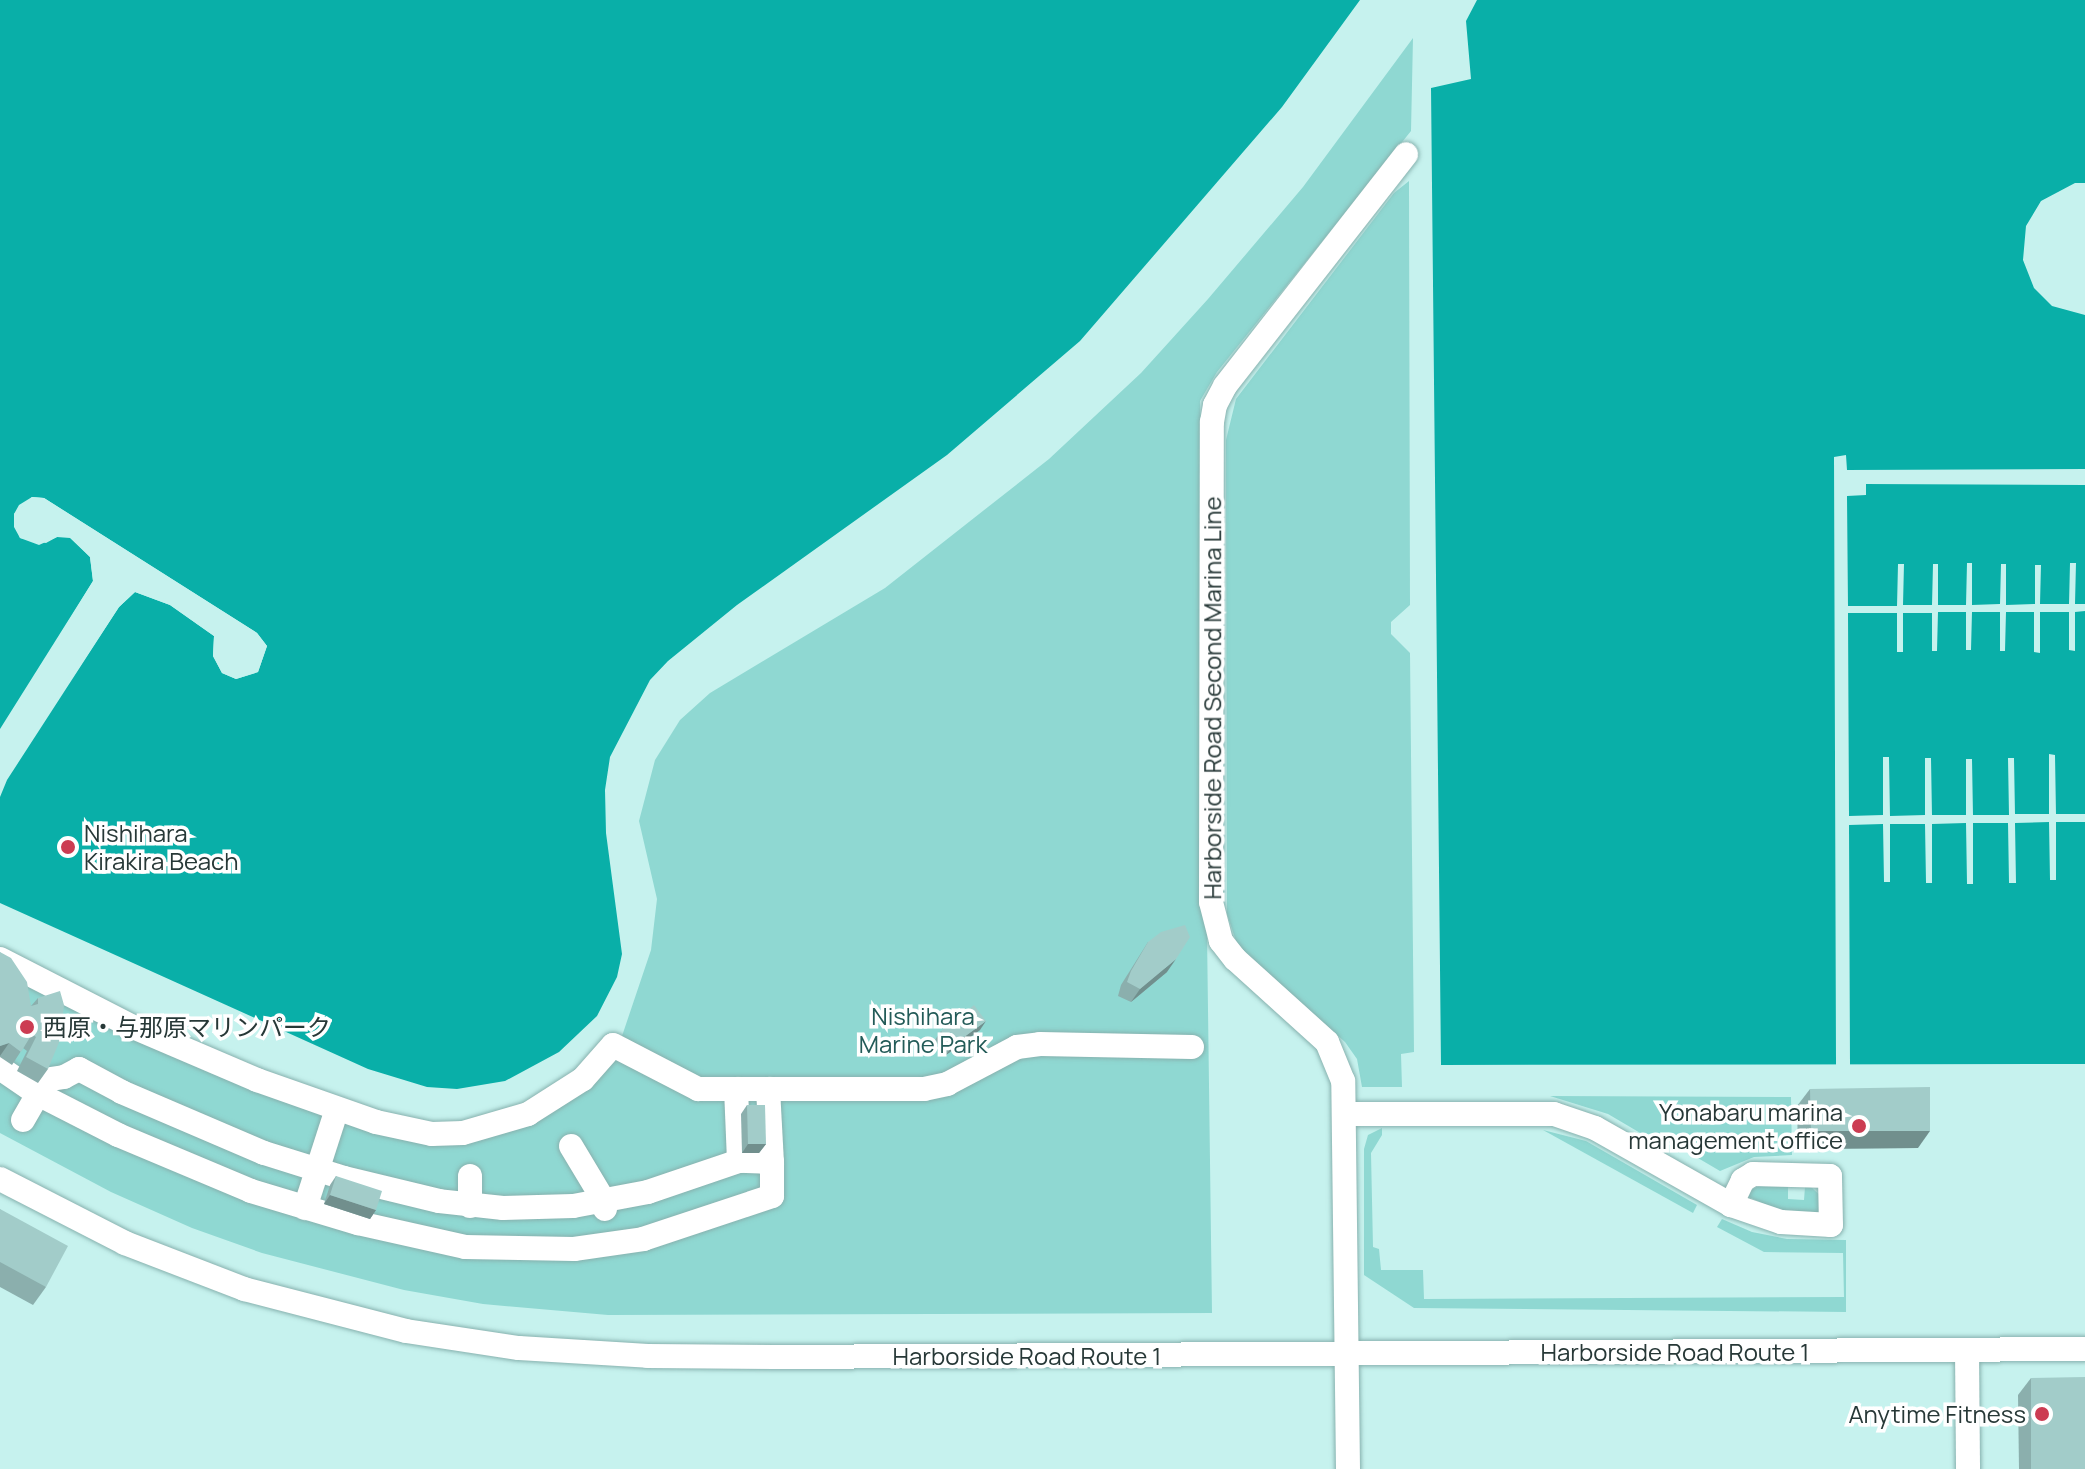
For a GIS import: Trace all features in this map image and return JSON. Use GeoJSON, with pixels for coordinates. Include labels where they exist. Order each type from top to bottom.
{"type":"FeatureCollection","features":[{"type":"Feature","properties":{"kind":"street","name":"Harborside Road Second Marina Line"},"geometry":{"type":"LineString","coordinates":[[1348,1469],[1343,1081],[1327,1042],[1235,959],[1214,926],[1211,902],[1212,422],[1225,386],[1406,154]]}},
{"type":"Feature","properties":{"kind":"street"},"geometry":{"type":"LineString","coordinates":[[0,959],[133,1027],[337,1109],[401,1129],[432,1134],[463,1133],[496,1126],[559,1097],[583,1079],[613,1045],[698,1089],[924,1089],[947,1084],[1017,1047],[1040,1044],[1192,1047]]}},
{"type":"Feature","properties":{"kind":"street"},"geometry":{"type":"LineString","coordinates":[[0,1068],[38,1094],[198,1171],[305,1208],[465,1247],[574,1249],[643,1239],[772,1196],[768,1089]]}},
{"type":"Feature","properties":{"kind":"street"},"geometry":{"type":"LineString","coordinates":[[23,1120],[45,1080],[64,1077],[79,1069],[126,1083],[171,1119],[226,1128],[262,1157],[317,1170],[343,1182],[371,1182],[424,1202],[514,1212],[604,1205],[739,1161],[772,1162]]}},
{"type":"Feature","properties":{"kind":"street"},"geometry":{"type":"LineString","coordinates":[[736,1089],[739,1161]]}},
{"type":"Feature","properties":{"kind":"street"},"geometry":{"type":"LineString","coordinates":[[305,1208],[337,1109]]}},
{"type":"Feature","properties":{"kind":"street"},"geometry":{"type":"LineString","coordinates":[[1345,1114],[1554,1114],[1595,1128],[1731,1205],[1781,1222],[1831,1225],[1830,1176],[1753,1174],[1743,1180],[1731,1205]]}},
{"type":"Feature","properties":{"kind":"street"},"geometry":{"type":"LineString","coordinates":[[571,1146],[604,1205]]}},
{"type":"Feature","properties":{"kind":"street"},"geometry":{"type":"LineString","coordinates":[[470,1176],[470,1206]]}},
{"type":"Feature","properties":{"kind":"street","name":"Harborside Road Route 1"},"geometry":{"type":"LineString","coordinates":[[0,1179],[125,1243],[244,1289],[351,1319],[506,1347],[648,1356],[2085,1349]]}},
{"type":"Feature","properties":{"kind":"street"},"geometry":{"type":"LineString","coordinates":[[1967,1350],[1968,1469]]}},
{"type":"Feature","properties":{"kind":"green space","name":"Nishihara Marine Park"},"geometry":{"type":"Polygon","coordinates":[[[1413,38],[1411,131],[1217,372],[1200,401],[1212,1313],[608,1315],[483,1304],[404,1290],[262,1253],[192,1228],[111,1192],[0,1133],[0,962],[267,1094],[486,1136],[620,1042],[651,950],[657,899],[639,821],[655,760],[680,720],[710,693],[885,588],[1049,459],[1141,373],[1208,299],[1303,187],[1413,38]]]}},
{"type":"Feature","properties":{"kind":"green space"},"geometry":{"type":"Polygon","coordinates":[[[1409,181],[1410,605],[1391,622],[1391,634],[1410,653],[1414,1052],[1401,1054],[1402,1087],[1362,1087],[1357,1059],[1345,1042],[1245,953],[1236,941],[1227,914],[1226,440],[1236,399],[1394,193],[1409,181]]]}},
{"type":"Feature","properties":{"kind":"green space"},"geometry":{"type":"Polygon","coordinates":[[[1550,1096],[1791,1097],[1792,1155],[1754,1157],[1720,1171],[1657,1134],[1642,1134],[1608,1114],[1550,1096]]]}},
{"type":"Feature","properties":{"kind":"green space"},"geometry":{"type":"Polygon","coordinates":[[[1382,1128],[1382,1135],[1371,1153],[1373,1247],[1379,1249],[1381,1270],[1423,1270],[1424,1299],[1844,1297],[1843,1253],[1764,1252],[1717,1227],[1722,1219],[1752,1232],[1787,1239],[1846,1240],[1846,1312],[1414,1308],[1364,1275],[1364,1149],[1368,1135],[1382,1128]]]}},
{"type":"Feature","properties":{"kind":"green space"},"geometry":{"type":"Polygon","coordinates":[[[1543,1130],[1586,1141],[1697,1205],[1693,1213],[1543,1130]]]}},
{"type":"Feature","properties":{"kind":"green space"},"geometry":{"type":"Polygon","coordinates":[[[1759,1186],[1788,1187],[1788,1199],[1804,1200],[1805,1187],[1811,1187],[1823,1198],[1821,1209],[1816,1213],[1784,1213],[1749,1197],[1749,1191],[1759,1186]]]}},
{"type":"Feature","properties":{"kind":"shaded area"},"geometry":{"type":"Polygon","coordinates":[[[0,0],[1360,0],[1282,107],[1080,341],[947,455],[737,605],[668,661],[650,680],[610,757],[605,790],[606,833],[622,954],[617,977],[597,1016],[559,1052],[505,1081],[457,1089],[427,1087],[368,1069],[0,903],[0,797],[7,780],[119,607],[135,592],[170,605],[214,636],[213,656],[222,673],[236,679],[258,672],[267,646],[257,633],[44,498],[32,497],[14,514],[20,538],[46,543],[57,537],[70,537],[90,557],[93,581],[0,729],[0,0]]]}},
{"type":"Feature","properties":{"kind":"shaded area"},"geometry":{"type":"Polygon","coordinates":[[[1477,0],[2085,0],[2085,183],[2075,183],[2041,201],[2026,226],[2023,260],[2034,288],[2052,306],[2085,315],[2085,1064],[1441,1065],[1431,88],[1471,79],[1466,21],[1477,0]]]}},
{"type":"Feature","properties":{"kind":"pier"},"geometry":{"type":"Polygon","coordinates":[[[1846,455],[1847,470],[2085,469],[2085,485],[1866,484],[1866,495],[1847,496],[1848,606],[1897,606],[1898,564],[1904,564],[1903,605],[1932,605],[1933,564],[1938,564],[1938,605],[1966,605],[1967,563],[1972,563],[1972,605],[2000,604],[2001,564],[2006,564],[2006,605],[2035,604],[2035,565],[2041,565],[2040,604],[2069,604],[2070,563],[2076,563],[2075,604],[2085,604],[2085,611],[2075,612],[2075,651],[2069,650],[2069,612],[2040,612],[2040,653],[2034,652],[2034,612],[2006,612],[2005,651],[2000,651],[2000,612],[1972,612],[1971,650],[1966,650],[1966,612],[1938,612],[1937,651],[1932,651],[1932,613],[1903,613],[1903,652],[1897,652],[1897,613],[1848,613],[1849,816],[1883,815],[1883,757],[1889,757],[1890,816],[1925,815],[1925,758],[1931,758],[1932,815],[1966,815],[1966,759],[1972,759],[1973,815],[2009,815],[2008,758],[2014,758],[2015,814],[2049,814],[2049,754],[2055,755],[2056,814],[2085,814],[2085,822],[2056,822],[2056,880],[2050,880],[2049,822],[2015,823],[2016,883],[2009,883],[2008,823],[1973,823],[1973,884],[1967,884],[1966,823],[1932,824],[1932,883],[1926,883],[1925,824],[1890,824],[1890,882],[1884,882],[1883,824],[1849,825],[1850,1065],[1836,1065],[1834,457],[1846,455]]]}},
{"type":"Feature","properties":{"kind":"pier"},"geometry":{"type":"Polygon","coordinates":[[[32,497],[44,498],[257,633],[267,646],[258,672],[236,679],[222,673],[213,656],[214,636],[170,605],[135,592],[119,607],[73,677],[58,693],[116,604],[134,588],[172,601],[217,633],[217,655],[225,670],[236,675],[255,669],[262,647],[255,636],[43,502],[33,501],[22,507],[18,515],[18,526],[23,535],[38,541],[57,533],[72,534],[93,555],[97,582],[67,636],[13,720],[0,733],[93,581],[90,557],[70,538],[57,537],[39,545],[20,538],[14,527],[14,514],[19,505],[32,497]]]}},
{"type":"Feature","properties":{"kind":"building"},"geometry":{"type":"Polygon","coordinates":[[[1185,925],[1190,937],[1176,959],[1140,989],[1127,982],[1148,942],[1161,932],[1185,925]]]}},
{"type":"Feature","properties":{"kind":"building","name":"西原・与那原マリンパーク"},"geometry":{"type":"Polygon","coordinates":[[[0,952],[11,958],[27,982],[31,1006],[38,1004],[38,998],[60,991],[64,1005],[60,1040],[48,1069],[26,1057],[36,1037],[32,1034],[21,1052],[9,1043],[0,1046],[0,952]]]}},
{"type":"Feature","properties":{"kind":"building"},"geometry":{"type":"Polygon","coordinates":[[[974,1005],[986,1021],[952,1046],[941,1031],[974,1005]]]}},
{"type":"Feature","properties":{"kind":"building"},"geometry":{"type":"Polygon","coordinates":[[[1930,1087],[1930,1131],[1811,1131],[1810,1089],[1930,1087]]]}},
{"type":"Feature","properties":{"kind":"building"},"geometry":{"type":"Polygon","coordinates":[[[747,1105],[765,1105],[766,1144],[748,1144],[747,1105]]]}},
{"type":"Feature","properties":{"kind":"building"},"geometry":{"type":"Polygon","coordinates":[[[336,1176],[382,1191],[376,1210],[330,1195],[336,1176]]]}},
{"type":"Feature","properties":{"kind":"building"},"geometry":{"type":"Polygon","coordinates":[[[0,1209],[68,1246],[46,1287],[0,1262],[0,1209]]]}},
{"type":"Feature","properties":{"kind":"building"},"geometry":{"type":"Polygon","coordinates":[[[2085,1377],[2085,1469],[2031,1469],[2031,1378],[2085,1377]]]}},
{"type":"Feature","properties":{"kind":"place","name":"Nishihara Kirakira Beach"},"geometry":{"type":"Point","coordinates":[68,847]}},
{"type":"Feature","properties":{"kind":"place","name":"西原・与那原マリンパーク"},"geometry":{"type":"Point","coordinates":[27,1027]}},
{"type":"Feature","properties":{"kind":"place","name":"Yonabaru marina management office"},"geometry":{"type":"Point","coordinates":[1859,1126]}},
{"type":"Feature","properties":{"kind":"place","name":"Anytime Fitness"},"geometry":{"type":"Point","coordinates":[2042,1414]}}]}
